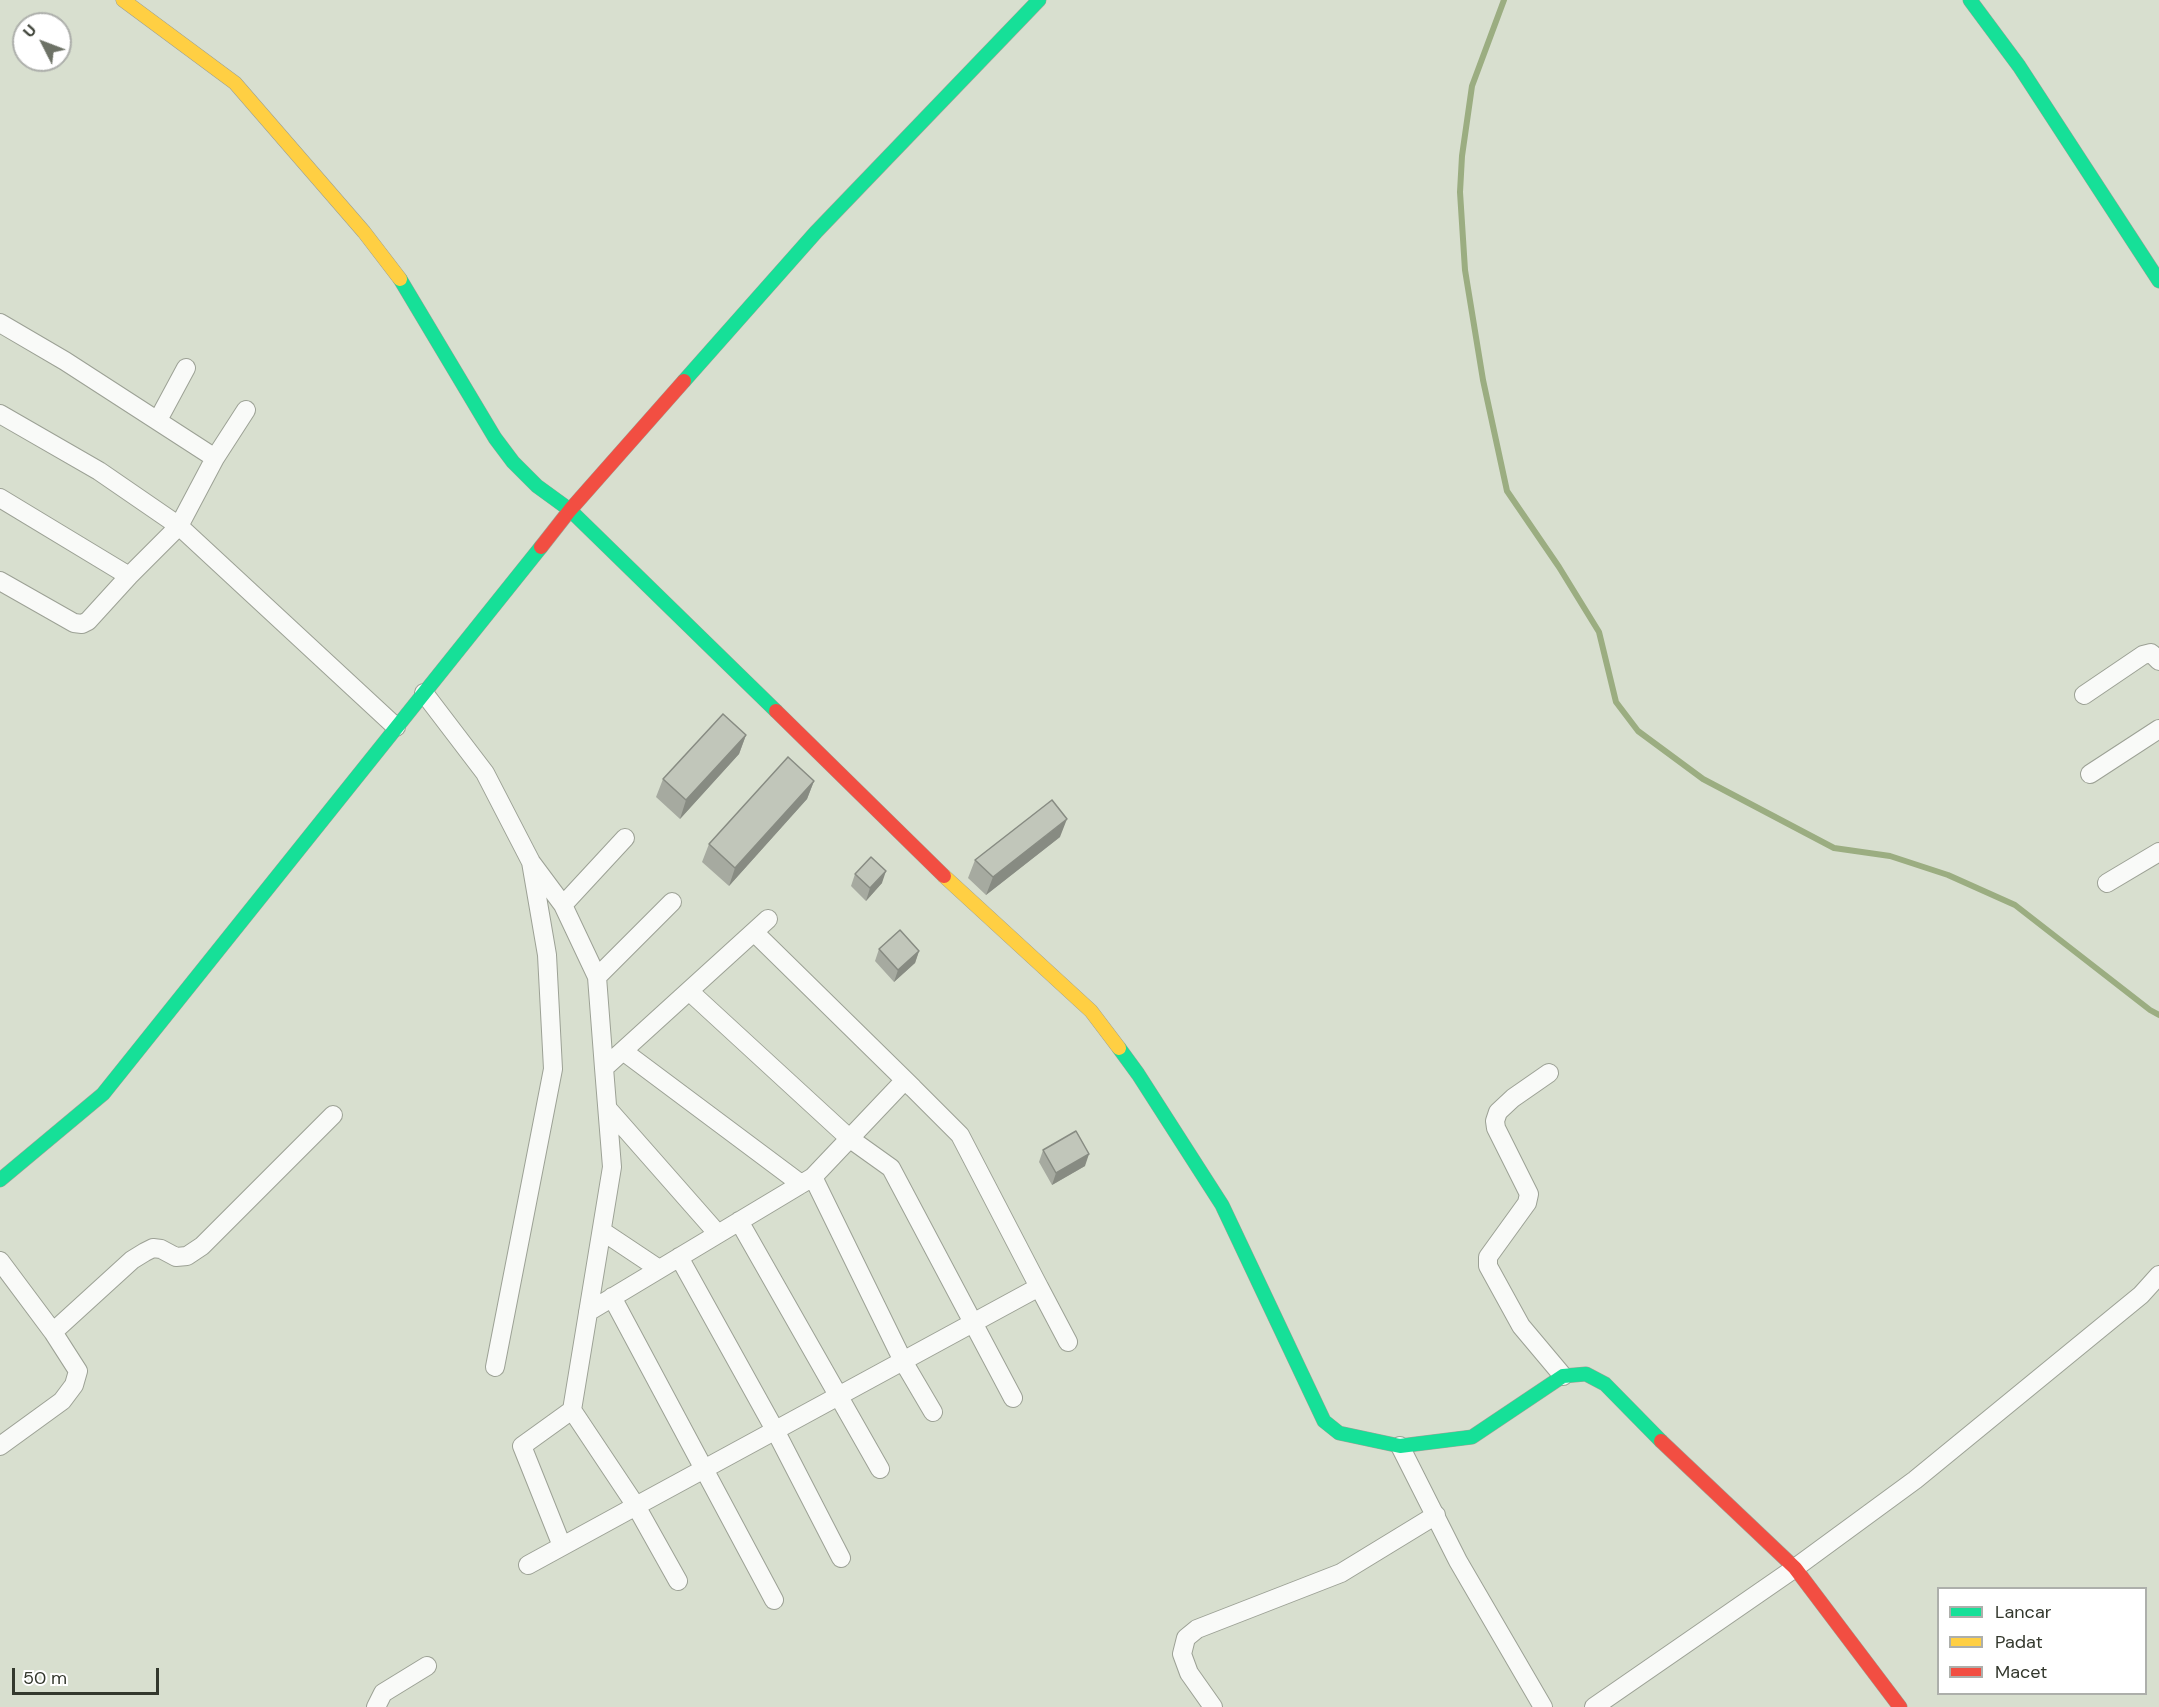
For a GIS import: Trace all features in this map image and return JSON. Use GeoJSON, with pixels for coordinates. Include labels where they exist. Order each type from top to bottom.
{"type":"FeatureCollection","features":[{"type":"Feature","properties":{"kind":"street"},"geometry":{"type":"LineString","coordinates":[[123,0],[235,83],[364,232],[404,284],[489,428],[513,462],[537,486],[570,510],[958,889],[1091,1011],[1138,1074],[1222,1204],[1324,1420],[1339,1433],[1400,1446],[1472,1437],[1563,1376],[1586,1374],[1605,1384],[1647,1428],[1795,1568],[1900,1707]]}},
{"type":"Feature","properties":{"kind":"street"},"geometry":{"type":"LineString","coordinates":[[0,1180],[103,1094],[570,510],[816,232],[1039,0]]}},
{"type":"Feature","properties":{"kind":"street"},"geometry":{"type":"LineString","coordinates":[[1970,0],[2019,66],[2159,281]]}},
{"type":"Feature","properties":{"kind":"street"},"geometry":{"type":"LineString","coordinates":[[0,323],[158,420],[215,458]]}},
{"type":"Feature","properties":{"kind":"street"},"geometry":{"type":"LineString","coordinates":[[158,420],[186,368]]}},
{"type":"Feature","properties":{"kind":"street"},"geometry":{"type":"LineString","coordinates":[[0,581],[74,623],[82,624],[88,621],[179,526],[215,458],[246,410]]}},
{"type":"Feature","properties":{"kind":"street"},"geometry":{"type":"LineString","coordinates":[[0,414],[99,471],[179,526],[396,727]]}},
{"type":"Feature","properties":{"kind":"street"},"geometry":{"type":"LineString","coordinates":[[0,498],[129,576]]}},
{"type":"Feature","properties":{"kind":"street"},"geometry":{"type":"LineString","coordinates":[[2085,695],[2143,655],[2151,653],[2159,661]]}},
{"type":"Feature","properties":{"kind":"street"},"geometry":{"type":"LineString","coordinates":[[424,693],[485,773],[531,862],[563,905],[597,977],[612,1167],[572,1410],[636,1506],[678,1581]]}},
{"type":"Feature","properties":{"kind":"street"},"geometry":{"type":"LineString","coordinates":[[2090,774],[2159,729]]}},
{"type":"Feature","properties":{"kind":"street"},"geometry":{"type":"LineString","coordinates":[[563,905],[625,838]]}},
{"type":"Feature","properties":{"kind":"street"},"geometry":{"type":"LineString","coordinates":[[2107,883],[2159,852]]}},
{"type":"Feature","properties":{"kind":"street"},"geometry":{"type":"LineString","coordinates":[[495,1367],[553,1069],[547,955],[531,862]]}},
{"type":"Feature","properties":{"kind":"street"},"geometry":{"type":"LineString","coordinates":[[597,977],[672,902]]}},
{"type":"Feature","properties":{"kind":"street"},"geometry":{"type":"LineString","coordinates":[[604,1068],[768,919]]}},
{"type":"Feature","properties":{"kind":"street"},"geometry":{"type":"LineString","coordinates":[[754,932],[939,1114]]}},
{"type":"Feature","properties":{"kind":"street"},"geometry":{"type":"LineString","coordinates":[[689,991],[849,1138],[891,1168],[1013,1398]]}},
{"type":"Feature","properties":{"kind":"street"},"geometry":{"type":"LineString","coordinates":[[623,1051],[807,1180],[933,1412]]}},
{"type":"Feature","properties":{"kind":"street"},"geometry":{"type":"LineString","coordinates":[[1549,1073],[1513,1098],[1498,1112],[1495,1121],[1496,1128],[1529,1194],[1527,1203],[1488,1257],[1488,1266],[1521,1326],[1563,1376]]}},
{"type":"Feature","properties":{"kind":"street"},"geometry":{"type":"LineString","coordinates":[[588,1312],[807,1180],[905,1080]]}},
{"type":"Feature","properties":{"kind":"street"},"geometry":{"type":"LineString","coordinates":[[905,1080],[960,1135],[1068,1342]]}},
{"type":"Feature","properties":{"kind":"street"},"geometry":{"type":"LineString","coordinates":[[608,1109],[718,1234]]}},
{"type":"Feature","properties":{"kind":"street"},"geometry":{"type":"LineString","coordinates":[[53,1332],[132,1260],[145,1252],[153,1248],[161,1249],[176,1257],[187,1256],[202,1246],[333,1115]]}},
{"type":"Feature","properties":{"kind":"street"},"geometry":{"type":"LineString","coordinates":[[739,1221],[880,1469]]}},
{"type":"Feature","properties":{"kind":"street"},"geometry":{"type":"LineString","coordinates":[[602,1231],[659,1269]]}},
{"type":"Feature","properties":{"kind":"street"},"geometry":{"type":"LineString","coordinates":[[679,1257],[775,1430],[841,1558]]}},
{"type":"Feature","properties":{"kind":"street"},"geometry":{"type":"LineString","coordinates":[[0,1261],[53,1332],[78,1371],[74,1385],[62,1401],[0,1446]]}},
{"type":"Feature","properties":{"kind":"street"},"geometry":{"type":"LineString","coordinates":[[1594,1707],[1795,1568],[1915,1480],[2141,1295],[2159,1275]]}},
{"type":"Feature","properties":{"kind":"street"},"geometry":{"type":"LineString","coordinates":[[528,1564],[1039,1287]]}},
{"type":"Feature","properties":{"kind":"street"},"geometry":{"type":"LineString","coordinates":[[612,1297],[774,1600]]}},
{"type":"Feature","properties":{"kind":"street"},"geometry":{"type":"LineString","coordinates":[[562,1546],[522,1446],[572,1410]]}},
{"type":"Feature","properties":{"kind":"street"},"geometry":{"type":"LineString","coordinates":[[1400,1446],[1458,1561],[1543,1707]]}},
{"type":"Feature","properties":{"kind":"street"},"geometry":{"type":"LineString","coordinates":[[1213,1707],[1189,1673],[1182,1654],[1186,1638],[1197,1629],[1341,1573],[1436,1515]]}},
{"type":"Feature","properties":{"kind":"street"},"geometry":{"type":"LineString","coordinates":[[376,1707],[383,1693],[427,1666]]}},
{"type":"Feature","properties":{"kind":"building"},"geometry":{"type":"Polygon","coordinates":[[[723,714],[746,735],[686,800],[663,779],[723,714]]]}},
{"type":"Feature","properties":{"kind":"building"},"geometry":{"type":"Polygon","coordinates":[[[788,757],[814,781],[735,868],[709,844],[788,757]]]}},
{"type":"Feature","properties":{"kind":"building"},"geometry":{"type":"Polygon","coordinates":[[[1052,800],[1067,819],[993,877],[975,860],[1052,800]]]}},
{"type":"Feature","properties":{"kind":"building"},"geometry":{"type":"Polygon","coordinates":[[[871,857],[886,871],[870,888],[855,874],[871,857]]]}},
{"type":"Feature","properties":{"kind":"building"},"geometry":{"type":"Polygon","coordinates":[[[900,930],[919,951],[898,970],[879,949],[900,930]]]}},
{"type":"Feature","properties":{"kind":"building"},"geometry":{"type":"Polygon","coordinates":[[[1076,1131],[1089,1154],[1056,1173],[1043,1150],[1076,1131]]]}},
{"type":"Feature","properties":{"kind":"waterway"},"geometry":{"type":"LineString","coordinates":[[1504,0],[1472,86],[1462,156],[1460,192],[1465,270],[1483,380],[1507,491],[1559,567],[1599,632],[1616,702],[1638,731],[1703,779],[1834,848],[1890,856],[1948,875],[2015,905],[2159,1015]]}},
{"type":"Feature","properties":{"kind":"traffic: fast"},"geometry":{"type":"LineString","coordinates":[[684,381],[816,232],[1039,0]]}},
{"type":"Feature","properties":{"kind":"traffic: fast"},"geometry":{"type":"LineString","coordinates":[[1970,0],[2019,66],[2159,281]]}},
{"type":"Feature","properties":{"kind":"traffic: fast"},"geometry":{"type":"LineString","coordinates":[[400,279],[495,438],[513,462],[537,486],[570,510],[776,711]]}},
{"type":"Feature","properties":{"kind":"traffic: fast"},"geometry":{"type":"LineString","coordinates":[[0,1180],[103,1094],[541,547]]}},
{"type":"Feature","properties":{"kind":"traffic: fast"},"geometry":{"type":"LineString","coordinates":[[1119,1048],[1222,1205],[1324,1421],[1339,1433],[1400,1446],[1472,1437],[1563,1376],[1586,1374],[1605,1384],[1661,1441]]}},
{"type":"Feature","properties":{"kind":"traffic: slow"},"geometry":{"type":"LineString","coordinates":[[123,0],[235,83],[364,232],[400,279]]}},
{"type":"Feature","properties":{"kind":"traffic: slow"},"geometry":{"type":"LineString","coordinates":[[944,876],[1091,1011],[1119,1048]]}},
{"type":"Feature","properties":{"kind":"traffic: jam"},"geometry":{"type":"LineString","coordinates":[[541,547],[570,510],[684,381]]}},
{"type":"Feature","properties":{"kind":"traffic: jam"},"geometry":{"type":"LineString","coordinates":[[776,711],[944,876]]}},
{"type":"Feature","properties":{"kind":"traffic: jam"},"geometry":{"type":"LineString","coordinates":[[1661,1441],[1795,1568],[1900,1707]]}}]}
